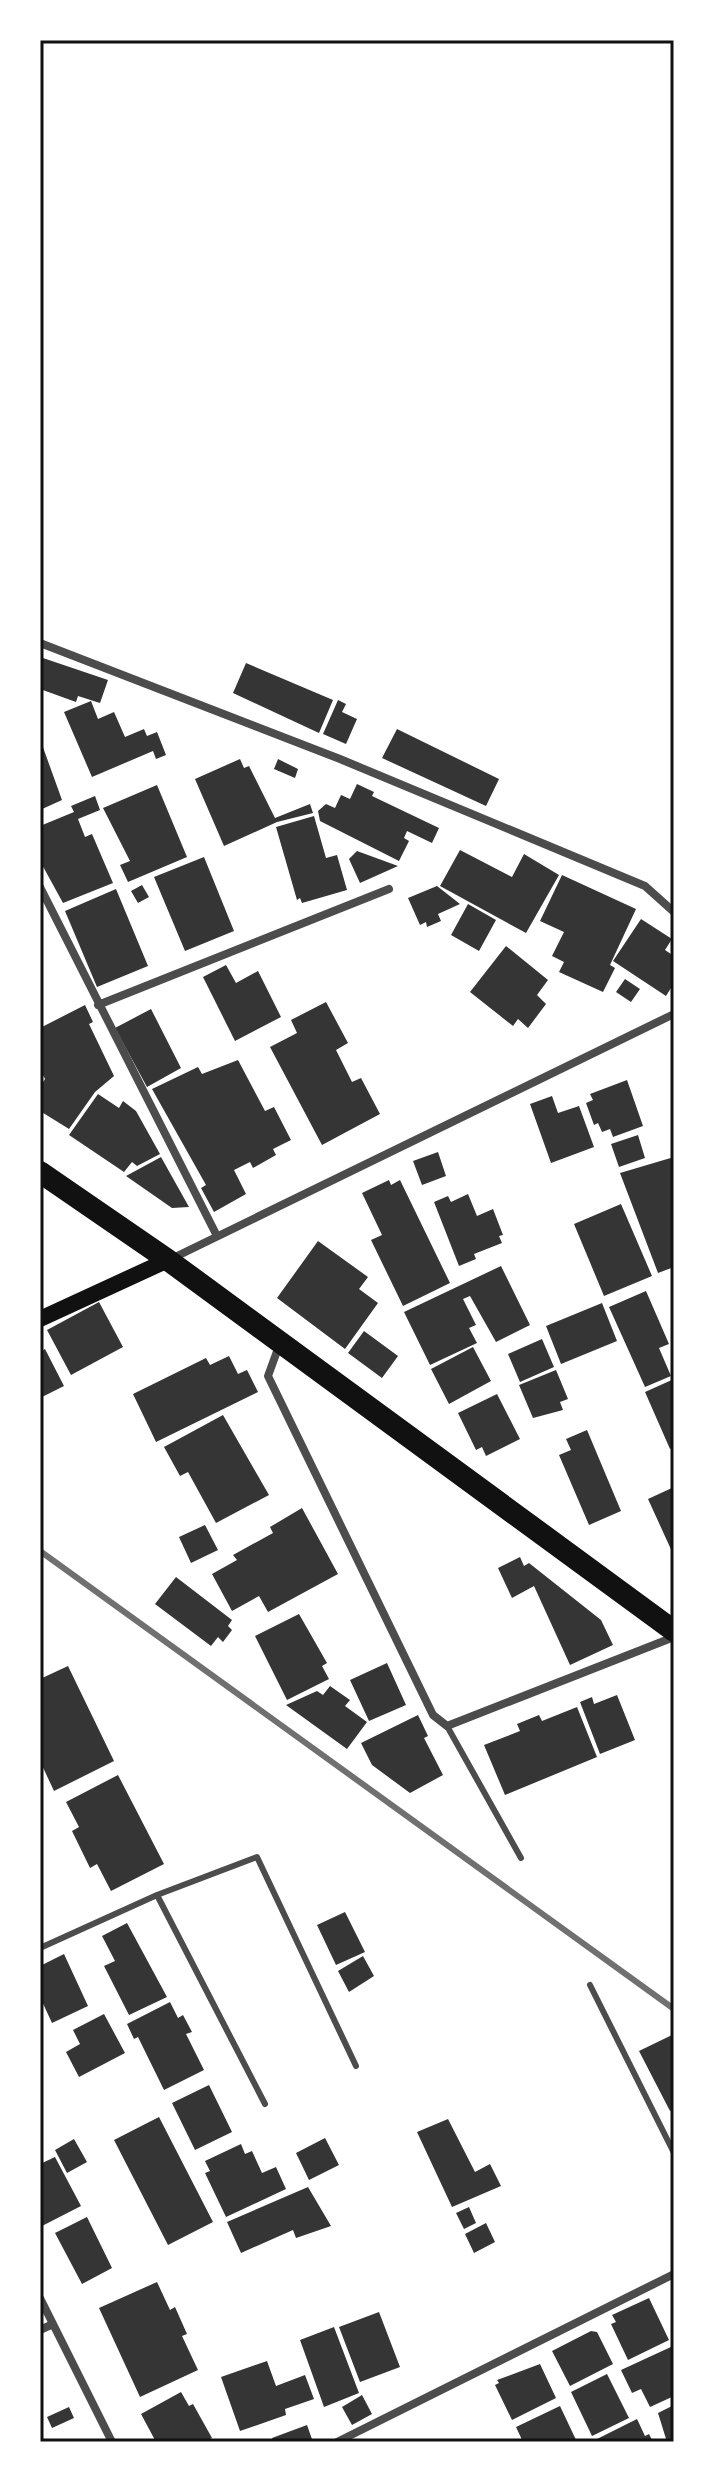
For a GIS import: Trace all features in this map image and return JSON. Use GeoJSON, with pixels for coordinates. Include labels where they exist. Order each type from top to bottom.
{"type":"FeatureCollection","features":[{"type":"Feature","properties":{"kind":"highway"},"geometry":{"type":"LineString","coordinates":[[40,1172],[281,1342],[674,1634]]}},
{"type":"Feature","properties":{"kind":"main road"},"geometry":{"type":"LineString","coordinates":[[40,1319],[168,1260]]}},
{"type":"Feature","properties":{"kind":"street"},"geometry":{"type":"LineString","coordinates":[[40,643],[326,753],[645,886],[674,912]]}},
{"type":"Feature","properties":{"kind":"street"},"geometry":{"type":"LineString","coordinates":[[40,887],[217,1236]]}},
{"type":"Feature","properties":{"kind":"street"},"geometry":{"type":"LineString","coordinates":[[98,1005],[389,889]]}},
{"type":"Feature","properties":{"kind":"street"},"geometry":{"type":"LineString","coordinates":[[168,1260],[674,1014]]}},
{"type":"Feature","properties":{"kind":"street"},"geometry":{"type":"LineString","coordinates":[[281,1342],[268,1376],[433,1715],[447,1726],[674,1634]]}},
{"type":"Feature","properties":{"kind":"street"},"geometry":{"type":"LineString","coordinates":[[337,2442],[674,2274]]}},
{"type":"Feature","properties":{"kind":"street"},"geometry":{"type":"LineString","coordinates":[[40,2298],[112,2442]]}},
{"type":"Feature","properties":{"kind":"street"},"geometry":{"type":"LineString","coordinates":[[40,2330],[53,2324]]}},
{"type":"Feature","properties":{"kind":"lane"},"geometry":{"type":"LineString","coordinates":[[447,1726],[521,1858]]}},
{"type":"Feature","properties":{"kind":"lane"},"geometry":{"type":"LineString","coordinates":[[40,1948],[157,1895],[257,1857],[356,2066]]}},
{"type":"Feature","properties":{"kind":"lane"},"geometry":{"type":"LineString","coordinates":[[157,1895],[265,2104]]}},
{"type":"Feature","properties":{"kind":"lane"},"geometry":{"type":"LineString","coordinates":[[590,1985],[674,2153]]}},
{"type":"Feature","properties":{"kind":"building"},"geometry":{"type":"Polygon","coordinates":[[[40,657],[108,680],[100,703],[78,696],[76,702],[40,689],[40,657]]]}},
{"type":"Feature","properties":{"kind":"building"},"geometry":{"type":"Polygon","coordinates":[[[246,663],[333,700],[319,733],[233,693],[246,663]]]}},
{"type":"Feature","properties":{"kind":"building"},"geometry":{"type":"Polygon","coordinates":[[[338,700],[346,704],[342,712],[357,719],[346,744],[323,734],[338,700]]]}},
{"type":"Feature","properties":{"kind":"building"},"geometry":{"type":"Polygon","coordinates":[[[91,701],[98,719],[114,712],[125,737],[144,729],[147,736],[157,732],[166,755],[156,759],[153,751],[92,777],[64,712],[91,701]]]}},
{"type":"Feature","properties":{"kind":"building"},"geometry":{"type":"Polygon","coordinates":[[[397,729],[499,779],[486,806],[382,758],[397,729]]]}},
{"type":"Feature","properties":{"kind":"building"},"geometry":{"type":"Polygon","coordinates":[[[40,739],[62,800],[40,810],[40,739]]]}},
{"type":"Feature","properties":{"kind":"building"},"geometry":{"type":"Polygon","coordinates":[[[240,759],[244,768],[249,766],[275,818],[310,804],[313,813],[277,822],[224,846],[195,779],[240,759]]]}},
{"type":"Feature","properties":{"kind":"building"},"geometry":{"type":"Polygon","coordinates":[[[278,759],[298,769],[295,778],[274,769],[278,759]]]}},
{"type":"Feature","properties":{"kind":"building"},"geometry":{"type":"Polygon","coordinates":[[[357,784],[374,792],[372,796],[439,828],[432,843],[407,831],[404,838],[409,841],[399,861],[320,821],[318,811],[326,804],[335,808],[341,795],[350,799],[357,784]]]}},
{"type":"Feature","properties":{"kind":"building"},"geometry":{"type":"Polygon","coordinates":[[[157,785],[187,857],[128,882],[120,865],[130,861],[103,808],[157,785]]]}},
{"type":"Feature","properties":{"kind":"building"},"geometry":{"type":"Polygon","coordinates":[[[95,796],[100,810],[78,819],[85,837],[92,834],[113,883],[63,903],[40,861],[40,826],[74,812],[71,806],[95,796]]]}},
{"type":"Feature","properties":{"kind":"building"},"geometry":{"type":"Polygon","coordinates":[[[314,816],[326,858],[337,855],[347,890],[302,903],[300,898],[297,900],[276,827],[314,816]]]}},
{"type":"Feature","properties":{"kind":"building"},"geometry":{"type":"Polygon","coordinates":[[[460,850],[512,877],[524,854],[559,875],[526,933],[440,886],[460,850]]]}},
{"type":"Feature","properties":{"kind":"building"},"geometry":{"type":"Polygon","coordinates":[[[357,851],[398,866],[360,883],[349,859],[357,851]]]}},
{"type":"Feature","properties":{"kind":"building"},"geometry":{"type":"Polygon","coordinates":[[[204,857],[234,931],[185,951],[154,877],[204,857]]]}},
{"type":"Feature","properties":{"kind":"building"},"geometry":{"type":"Polygon","coordinates":[[[562,875],[636,909],[610,965],[615,968],[603,992],[559,972],[564,962],[552,956],[564,932],[540,921],[562,875]]]}},
{"type":"Feature","properties":{"kind":"building"},"geometry":{"type":"Polygon","coordinates":[[[142,885],[149,897],[138,903],[131,891],[142,885]]]}},
{"type":"Feature","properties":{"kind":"building"},"geometry":{"type":"Polygon","coordinates":[[[437,886],[460,904],[438,914],[441,921],[427,927],[426,922],[420,925],[408,898],[437,886]]]}},
{"type":"Feature","properties":{"kind":"building"},"geometry":{"type":"Polygon","coordinates":[[[116,889],[148,966],[97,987],[65,911],[116,889]]]}},
{"type":"Feature","properties":{"kind":"building"},"geometry":{"type":"Polygon","coordinates":[[[468,904],[496,920],[479,951],[451,935],[468,904]]]}},
{"type":"Feature","properties":{"kind":"building"},"geometry":{"type":"Polygon","coordinates":[[[641,919],[672,939],[665,950],[674,956],[674,983],[666,996],[613,961],[641,919]]]}},
{"type":"Feature","properties":{"kind":"building"},"geometry":{"type":"Polygon","coordinates":[[[506,946],[548,980],[537,995],[546,1004],[528,1028],[518,1019],[513,1026],[470,992],[506,946]]]}},
{"type":"Feature","properties":{"kind":"building"},"geometry":{"type":"Polygon","coordinates":[[[226,965],[236,983],[258,971],[281,1017],[235,1041],[203,977],[226,965]]]}},
{"type":"Feature","properties":{"kind":"building"},"geometry":{"type":"Polygon","coordinates":[[[625,979],[640,989],[631,1002],[616,992],[625,979]]]}},
{"type":"Feature","properties":{"kind":"building"},"geometry":{"type":"Polygon","coordinates":[[[326,1002],[348,1043],[336,1050],[352,1082],[361,1078],[380,1114],[322,1145],[270,1047],[297,1033],[291,1020],[326,1002]]]}},
{"type":"Feature","properties":{"kind":"building"},"geometry":{"type":"Polygon","coordinates":[[[85,1005],[93,1022],[89,1024],[114,1076],[95,1092],[69,1129],[40,1111],[40,1087],[45,1079],[40,1069],[40,1028],[85,1005]]]}},
{"type":"Feature","properties":{"kind":"building"},"geometry":{"type":"Polygon","coordinates":[[[151,1009],[181,1068],[147,1087],[115,1028],[151,1009]]]}},
{"type":"Feature","properties":{"kind":"building"},"geometry":{"type":"Polygon","coordinates":[[[238,1060],[265,1111],[274,1107],[291,1140],[273,1149],[276,1155],[253,1168],[250,1162],[234,1170],[246,1194],[214,1212],[201,1188],[206,1185],[152,1089],[198,1067],[202,1074],[238,1060]]]}},
{"type":"Feature","properties":{"kind":"building"},"geometry":{"type":"Polygon","coordinates":[[[627,1080],[643,1126],[613,1137],[610,1129],[602,1132],[598,1123],[594,1125],[586,1103],[593,1100],[590,1094],[627,1080]]]}},
{"type":"Feature","properties":{"kind":"building"},"geometry":{"type":"Polygon","coordinates":[[[98,1094],[119,1108],[123,1101],[136,1111],[160,1154],[137,1166],[132,1162],[124,1172],[69,1135],[98,1094]]]}},
{"type":"Feature","properties":{"kind":"building"},"geometry":{"type":"Polygon","coordinates":[[[552,1096],[558,1113],[579,1106],[594,1147],[551,1163],[530,1104],[552,1096]]]}},
{"type":"Feature","properties":{"kind":"building"},"geometry":{"type":"Polygon","coordinates":[[[638,1135],[645,1158],[619,1167],[611,1144],[638,1135]]]}},
{"type":"Feature","properties":{"kind":"building"},"geometry":{"type":"Polygon","coordinates":[[[438,1152],[446,1176],[422,1185],[413,1161],[438,1152]]]}},
{"type":"Feature","properties":{"kind":"building"},"geometry":{"type":"Polygon","coordinates":[[[161,1157],[189,1207],[172,1208],[126,1176],[161,1157]]]}},
{"type":"Feature","properties":{"kind":"building"},"geometry":{"type":"Polygon","coordinates":[[[674,1157],[674,1267],[658,1273],[620,1173],[674,1157]]]}},
{"type":"Feature","properties":{"kind":"building"},"geometry":{"type":"Polygon","coordinates":[[[389,1180],[391,1185],[400,1180],[450,1283],[403,1306],[371,1240],[382,1235],[362,1193],[389,1180]]]}},
{"type":"Feature","properties":{"kind":"building"},"geometry":{"type":"Polygon","coordinates":[[[468,1194],[477,1216],[493,1209],[503,1235],[499,1236],[502,1243],[474,1254],[476,1259],[459,1266],[434,1202],[448,1196],[451,1202],[468,1194]]]}},
{"type":"Feature","properties":{"kind":"building"},"geometry":{"type":"Polygon","coordinates":[[[621,1204],[652,1276],[604,1296],[574,1224],[621,1204]]]}},
{"type":"Feature","properties":{"kind":"building"},"geometry":{"type":"Polygon","coordinates":[[[318,1241],[368,1277],[359,1289],[378,1303],[345,1349],[277,1298],[318,1241]]]}},
{"type":"Feature","properties":{"kind":"building"},"geometry":{"type":"Polygon","coordinates":[[[501,1266],[530,1325],[496,1342],[470,1296],[463,1299],[476,1325],[469,1328],[477,1343],[430,1365],[404,1312],[501,1266]]]}},
{"type":"Feature","properties":{"kind":"building"},"geometry":{"type":"Polygon","coordinates":[[[646,1291],[669,1344],[659,1348],[671,1376],[645,1387],[609,1307],[646,1291]]]}},
{"type":"Feature","properties":{"kind":"building"},"geometry":{"type":"Polygon","coordinates":[[[99,1302],[123,1347],[71,1375],[47,1330],[99,1302]]]}},
{"type":"Feature","properties":{"kind":"building"},"geometry":{"type":"Polygon","coordinates":[[[602,1303],[617,1341],[561,1364],[546,1326],[602,1303]]]}},
{"type":"Feature","properties":{"kind":"building"},"geometry":{"type":"Polygon","coordinates":[[[364,1331],[398,1356],[382,1378],[348,1353],[364,1331]]]}},
{"type":"Feature","properties":{"kind":"building"},"geometry":{"type":"Polygon","coordinates":[[[542,1339],[554,1367],[520,1382],[508,1354],[542,1339]]]}},
{"type":"Feature","properties":{"kind":"building"},"geometry":{"type":"Polygon","coordinates":[[[473,1347],[491,1381],[449,1404],[431,1369],[473,1347]]]}},
{"type":"Feature","properties":{"kind":"building"},"geometry":{"type":"Polygon","coordinates":[[[45,1349],[64,1386],[40,1398],[40,1352],[45,1349]]]}},
{"type":"Feature","properties":{"kind":"building"},"geometry":{"type":"Polygon","coordinates":[[[229,1356],[238,1374],[247,1370],[258,1392],[156,1442],[133,1394],[206,1358],[210,1365],[229,1356]]]}},
{"type":"Feature","properties":{"kind":"building"},"geometry":{"type":"Polygon","coordinates":[[[556,1370],[568,1399],[560,1402],[563,1410],[533,1418],[519,1385],[556,1370]]]}},
{"type":"Feature","properties":{"kind":"building"},"geometry":{"type":"Polygon","coordinates":[[[674,1379],[674,1447],[670,1449],[645,1392],[674,1379]]]}},
{"type":"Feature","properties":{"kind":"building"},"geometry":{"type":"Polygon","coordinates":[[[497,1394],[520,1439],[486,1456],[482,1447],[476,1450],[458,1413],[497,1394]]]}},
{"type":"Feature","properties":{"kind":"building"},"geometry":{"type":"Polygon","coordinates":[[[223,1415],[269,1495],[216,1523],[188,1472],[180,1476],[164,1447],[223,1415]]]}},
{"type":"Feature","properties":{"kind":"building"},"geometry":{"type":"Polygon","coordinates":[[[587,1430],[621,1511],[589,1525],[559,1455],[571,1450],[566,1439],[587,1430]]]}},
{"type":"Feature","properties":{"kind":"building"},"geometry":{"type":"Polygon","coordinates":[[[674,1487],[674,1556],[648,1499],[674,1487]]]}},
{"type":"Feature","properties":{"kind":"building"},"geometry":{"type":"Polygon","coordinates":[[[302,1508],[338,1574],[268,1612],[259,1596],[232,1611],[212,1574],[237,1560],[233,1555],[273,1533],[270,1527],[302,1508]]]}},
{"type":"Feature","properties":{"kind":"building"},"geometry":{"type":"Polygon","coordinates":[[[205,1525],[218,1550],[191,1563],[179,1537],[205,1525]]]}},
{"type":"Feature","properties":{"kind":"building"},"geometry":{"type":"Polygon","coordinates":[[[520,1557],[524,1566],[529,1563],[601,1620],[613,1645],[570,1665],[534,1586],[512,1598],[498,1568],[520,1557]]]}},
{"type":"Feature","properties":{"kind":"building"},"geometry":{"type":"Polygon","coordinates":[[[176,1577],[232,1620],[228,1626],[232,1630],[223,1642],[218,1637],[211,1646],[155,1604],[176,1577]]]}},
{"type":"Feature","properties":{"kind":"building"},"geometry":{"type":"Polygon","coordinates":[[[299,1614],[327,1663],[322,1666],[329,1679],[287,1700],[255,1636],[299,1614]]]}},
{"type":"Feature","properties":{"kind":"building"},"geometry":{"type":"Polygon","coordinates":[[[387,1663],[406,1705],[369,1721],[350,1680],[387,1663]]]}},
{"type":"Feature","properties":{"kind":"building"},"geometry":{"type":"Polygon","coordinates":[[[68,1666],[114,1761],[54,1791],[40,1761],[40,1679],[68,1666]]]}},
{"type":"Feature","properties":{"kind":"building"},"geometry":{"type":"Polygon","coordinates":[[[330,1686],[350,1700],[345,1706],[367,1722],[347,1749],[286,1705],[317,1691],[323,1695],[330,1686]]]}},
{"type":"Feature","properties":{"kind":"building"},"geometry":{"type":"Polygon","coordinates":[[[617,1695],[635,1740],[600,1754],[580,1702],[592,1697],[594,1704],[617,1695]]]}},
{"type":"Feature","properties":{"kind":"building"},"geometry":{"type":"Polygon","coordinates":[[[577,1707],[597,1757],[505,1795],[484,1745],[520,1731],[517,1724],[539,1715],[542,1721],[577,1707]]]}},
{"type":"Feature","properties":{"kind":"building"},"geometry":{"type":"Polygon","coordinates":[[[418,1715],[428,1736],[424,1738],[443,1775],[410,1793],[372,1765],[361,1743],[418,1715]]]}},
{"type":"Feature","properties":{"kind":"building"},"geometry":{"type":"Polygon","coordinates":[[[118,1775],[164,1864],[111,1891],[97,1864],[90,1868],[72,1831],[79,1827],[66,1802],[118,1775]]]}},
{"type":"Feature","properties":{"kind":"building"},"geometry":{"type":"Polygon","coordinates":[[[345,1912],[365,1952],[336,1965],[317,1925],[345,1912]]]}},
{"type":"Feature","properties":{"kind":"building"},"geometry":{"type":"Polygon","coordinates":[[[127,1923],[167,1997],[129,2015],[104,1966],[115,1961],[102,1936],[127,1923]]]}},
{"type":"Feature","properties":{"kind":"building"},"geometry":{"type":"Polygon","coordinates":[[[64,1954],[88,2006],[52,2023],[40,1997],[40,1966],[64,1954]]]}},
{"type":"Feature","properties":{"kind":"building"},"geometry":{"type":"Polygon","coordinates":[[[363,1956],[374,1976],[349,1992],[338,1971],[363,1956]]]}},
{"type":"Feature","properties":{"kind":"building"},"geometry":{"type":"Polygon","coordinates":[[[170,2002],[178,2018],[183,2015],[192,2032],[186,2034],[204,2070],[164,2090],[138,2037],[134,2039],[127,2024],[170,2002]]]}},
{"type":"Feature","properties":{"kind":"building"},"geometry":{"type":"Polygon","coordinates":[[[104,2014],[125,2053],[79,2077],[66,2052],[80,2044],[73,2030],[104,2014]]]}},
{"type":"Feature","properties":{"kind":"building"},"geometry":{"type":"Polygon","coordinates":[[[672,2035],[674,2109],[670,2111],[639,2051],[672,2035]]]}},
{"type":"Feature","properties":{"kind":"building"},"geometry":{"type":"Polygon","coordinates":[[[209,2085],[232,2132],[195,2150],[172,2103],[209,2085]]]}},
{"type":"Feature","properties":{"kind":"building"},"geometry":{"type":"Polygon","coordinates":[[[159,2117],[213,2222],[168,2245],[114,2140],[159,2117]]]}},
{"type":"Feature","properties":{"kind":"building"},"geometry":{"type":"Polygon","coordinates":[[[448,2119],[475,2172],[490,2164],[501,2186],[452,2207],[417,2132],[448,2119]]]}},
{"type":"Feature","properties":{"kind":"building"},"geometry":{"type":"Polygon","coordinates":[[[325,2138],[339,2165],[309,2180],[296,2153],[325,2138]]]}},
{"type":"Feature","properties":{"kind":"building"},"geometry":{"type":"Polygon","coordinates":[[[74,2139],[87,2162],[67,2173],[55,2150],[74,2139]]]}},
{"type":"Feature","properties":{"kind":"building"},"geometry":{"type":"Polygon","coordinates":[[[241,2144],[245,2154],[252,2151],[262,2173],[276,2167],[286,2189],[226,2217],[205,2173],[210,2171],[205,2161],[241,2144]]]}},
{"type":"Feature","properties":{"kind":"building"},"geometry":{"type":"Polygon","coordinates":[[[55,2157],[81,2206],[42,2226],[40,2164],[55,2157]]]}},
{"type":"Feature","properties":{"kind":"building"},"geometry":{"type":"Polygon","coordinates":[[[308,2187],[331,2226],[296,2238],[293,2230],[241,2253],[227,2222],[308,2187]]]}},
{"type":"Feature","properties":{"kind":"building"},"geometry":{"type":"Polygon","coordinates":[[[469,2207],[476,2223],[464,2229],[456,2213],[469,2207]]]}},
{"type":"Feature","properties":{"kind":"building"},"geometry":{"type":"Polygon","coordinates":[[[87,2217],[112,2268],[82,2284],[55,2233],[87,2217]]]}},
{"type":"Feature","properties":{"kind":"building"},"geometry":{"type":"Polygon","coordinates":[[[486,2223],[495,2242],[474,2253],[465,2234],[486,2223]]]}},
{"type":"Feature","properties":{"kind":"building"},"geometry":{"type":"Polygon","coordinates":[[[157,2282],[170,2310],[175,2307],[187,2334],[182,2336],[198,2370],[140,2397],[99,2308],[157,2282]]]}},
{"type":"Feature","properties":{"kind":"building"},"geometry":{"type":"Polygon","coordinates":[[[649,2298],[669,2340],[628,2360],[611,2324],[616,2322],[612,2315],[649,2298]]]}},
{"type":"Feature","properties":{"kind":"building"},"geometry":{"type":"Polygon","coordinates":[[[379,2312],[400,2367],[360,2382],[339,2327],[379,2312]]]}},
{"type":"Feature","properties":{"kind":"building"},"geometry":{"type":"Polygon","coordinates":[[[334,2327],[359,2393],[324,2407],[300,2340],[334,2327]]]}},
{"type":"Feature","properties":{"kind":"building"},"geometry":{"type":"Polygon","coordinates":[[[591,2331],[597,2332],[613,2364],[570,2386],[552,2351],[591,2331]]]}},
{"type":"Feature","properties":{"kind":"building"},"geometry":{"type":"Polygon","coordinates":[[[673,2346],[674,2396],[650,2407],[641,2389],[632,2393],[621,2370],[673,2346]]]}},
{"type":"Feature","properties":{"kind":"building"},"geometry":{"type":"Polygon","coordinates":[[[267,2361],[276,2386],[305,2375],[314,2399],[285,2409],[286,2415],[240,2431],[221,2377],[267,2361]]]}},
{"type":"Feature","properties":{"kind":"building"},"geometry":{"type":"Polygon","coordinates":[[[540,2364],[556,2398],[512,2420],[495,2385],[499,2383],[497,2380],[540,2364]]]}},
{"type":"Feature","properties":{"kind":"building"},"geometry":{"type":"Polygon","coordinates":[[[607,2374],[629,2418],[592,2436],[571,2392],[607,2374]]]}},
{"type":"Feature","properties":{"kind":"building"},"geometry":{"type":"Polygon","coordinates":[[[181,2392],[189,2406],[193,2404],[212,2438],[205,2442],[156,2442],[141,2414],[181,2392]]]}},
{"type":"Feature","properties":{"kind":"building"},"geometry":{"type":"Polygon","coordinates":[[[362,2395],[372,2414],[352,2425],[342,2407],[362,2395]]]}},
{"type":"Feature","properties":{"kind":"building"},"geometry":{"type":"Polygon","coordinates":[[[674,2405],[674,2442],[667,2442],[658,2413],[674,2405]]]}},
{"type":"Feature","properties":{"kind":"building"},"geometry":{"type":"Polygon","coordinates":[[[560,2406],[577,2442],[523,2442],[516,2427],[560,2406]]]}},
{"type":"Feature","properties":{"kind":"building"},"geometry":{"type":"Polygon","coordinates":[[[69,2407],[74,2418],[52,2428],[47,2417],[69,2407]]]}},
{"type":"Feature","properties":{"kind":"building"},"geometry":{"type":"Polygon","coordinates":[[[637,2419],[645,2436],[649,2434],[653,2442],[591,2442],[637,2419]]]}},
{"type":"Feature","properties":{"kind":"building"},"geometry":{"type":"Polygon","coordinates":[[[307,2425],[313,2442],[273,2442],[272,2438],[307,2425]]]}},
{"type":"Feature","properties":{"kind":"railway"},"geometry":{"type":"LineString","coordinates":[[40,1551],[674,2009]]}}]}
